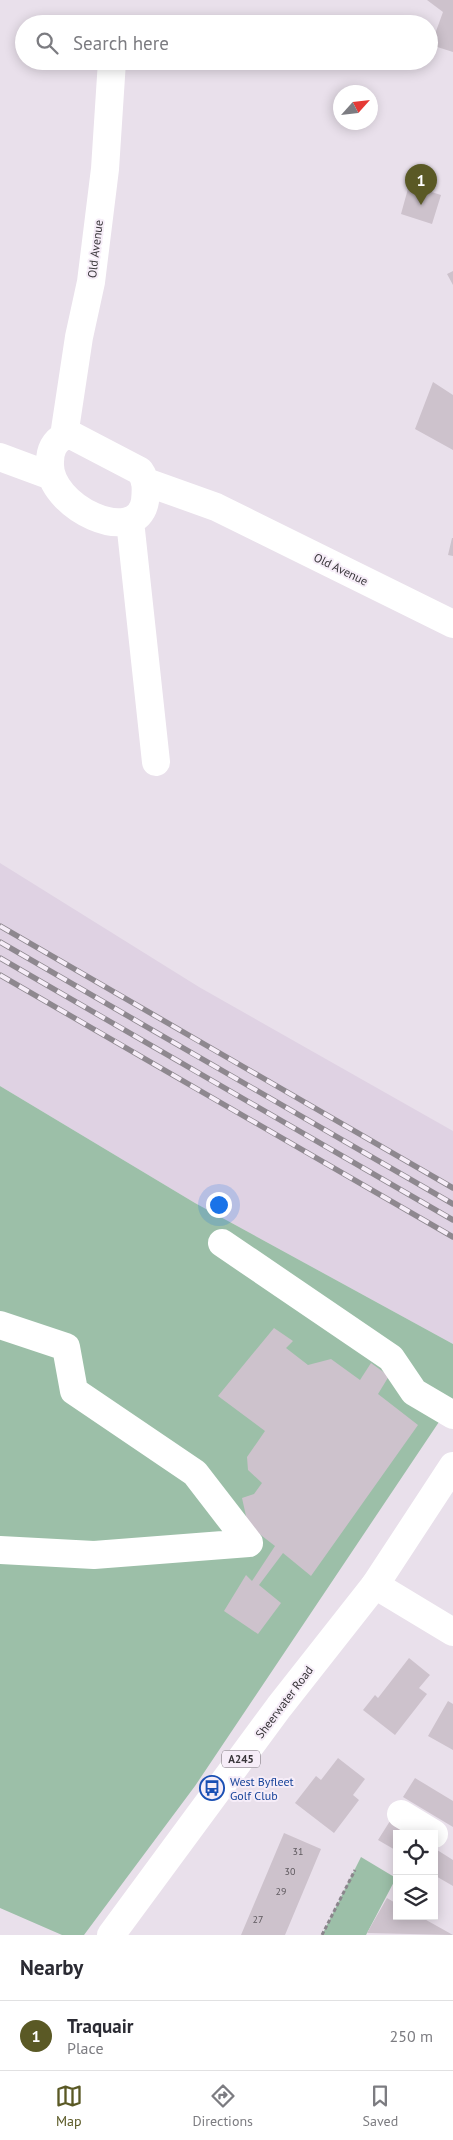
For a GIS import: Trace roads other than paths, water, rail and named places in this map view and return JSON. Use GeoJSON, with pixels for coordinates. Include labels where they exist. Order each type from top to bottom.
{"type":"FeatureCollection","features":[{"type":"Feature","properties":{"kind":"street","name":"Old Avenue"},"geometry":{"type":"LineString","coordinates":[[64,436],[79,337],[91,282],[105,169],[111,70]]}},
{"type":"Feature","properties":{"kind":"street","name":"Old Avenue"},"geometry":{"type":"LineString","coordinates":[[51,476],[52,450],[56,442],[64,436],[73,436],[136,467],[146,482],[216,507],[453,624]]}},
{"type":"Feature","properties":{"kind":"street"},"geometry":{"type":"LineString","coordinates":[[0,457],[51,476],[64,498],[84,512],[103,520],[130,521],[138,516],[143,510],[146,482]]}},
{"type":"Feature","properties":{"kind":"street"},"geometry":{"type":"LineString","coordinates":[[130,521],[156,762]]}},
{"type":"Feature","properties":{"kind":"street"},"geometry":{"type":"LineString","coordinates":[[222,1243],[391,1358],[414,1392],[453,1415]]}},
{"type":"Feature","properties":{"kind":"street"},"geometry":{"type":"LineString","coordinates":[[0,1325],[66,1347],[74,1391],[195,1473],[249,1543],[94,1555],[0,1550]]}},
{"type":"Feature","properties":{"kind":"street","name":"Sheerwater Road"},"geometry":{"type":"LineString","coordinates":[[111,1935],[279,1707],[375,1585],[453,1466]]}},
{"type":"Feature","properties":{"kind":"street"},"geometry":{"type":"LineString","coordinates":[[375,1585],[453,1632]]}},
{"type":"Feature","properties":{"kind":"street"},"geometry":{"type":"LineString","coordinates":[[402,1814],[428,1830]]}},
{"type":"Feature","properties":{"kind":"street"},"geometry":{"type":"LineString","coordinates":[[438,1837],[453,1846]]}},
{"type":"Feature","properties":{"kind":"railway"},"geometry":{"type":"LineString","coordinates":[[0,926],[453,1188]]}},
{"type":"Feature","properties":{"kind":"railway"},"geometry":{"type":"LineString","coordinates":[[0,942],[453,1204]]}},
{"type":"Feature","properties":{"kind":"railway"},"geometry":{"type":"LineString","coordinates":[[0,958],[453,1220]]}},
{"type":"Feature","properties":{"kind":"railway"},"geometry":{"type":"LineString","coordinates":[[0,975],[453,1237]]}},
{"type":"Feature","properties":{"kind":"place","name":"Traquair"},"geometry":{"type":"Point","coordinates":[421,205]}},
{"type":"Feature","properties":{"kind":"place","name":"West Byfleet Golf Club"},"geometry":{"type":"Point","coordinates":[212,1788]}}]}
